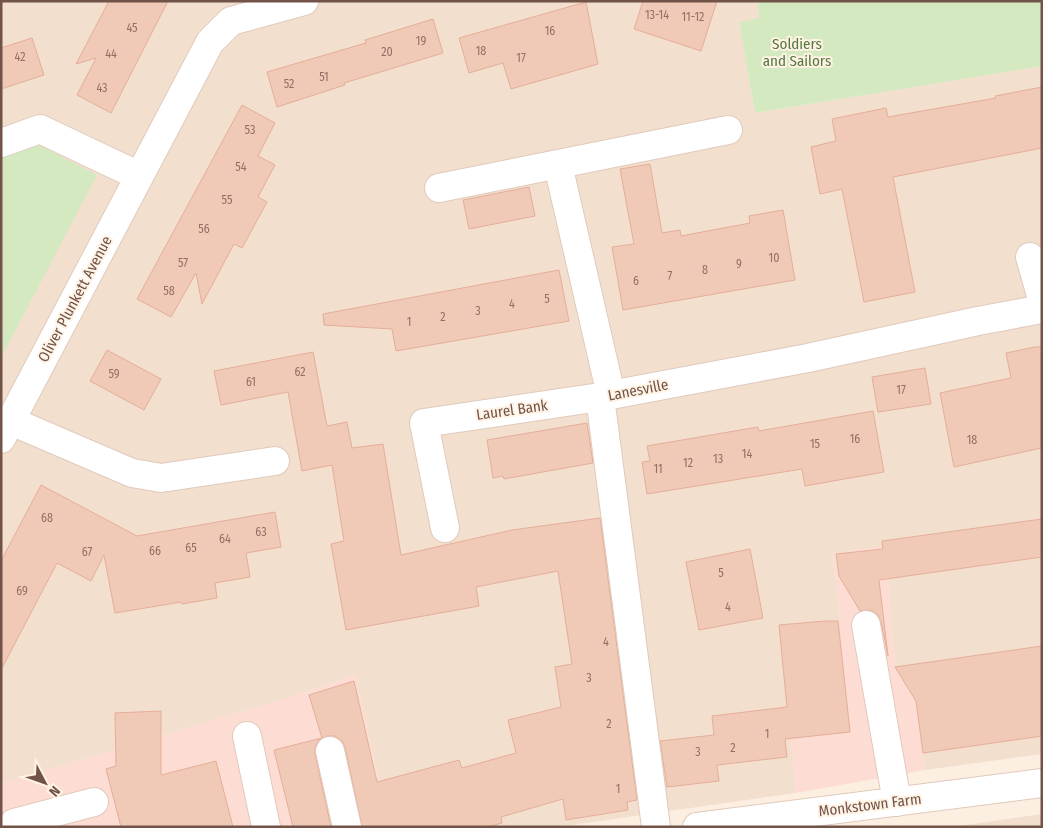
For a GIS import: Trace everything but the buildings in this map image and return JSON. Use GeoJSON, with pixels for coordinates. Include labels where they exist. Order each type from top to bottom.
{"type":"FeatureCollection","features":[{"type":"Feature","properties":{"kind":"street","name":"Oliver Plunkett Avenue"},"geometry":{"type":"LineString","coordinates":[[275,461],[161,478],[132,473],[6,430],[210,42],[231,22],[304,1]]}},
{"type":"Feature","properties":{"kind":"street"},"geometry":{"type":"LineString","coordinates":[[1,143],[40,129],[139,176]]}},
{"type":"Feature","properties":{"kind":"street"},"geometry":{"type":"LineString","coordinates":[[439,188],[728,130]]}},
{"type":"Feature","properties":{"kind":"street"},"geometry":{"type":"LineString","coordinates":[[558,165],[606,396]]}},
{"type":"Feature","properties":{"kind":"street"},"geometry":{"type":"LineString","coordinates":[[1030,257],[1042,299]]}},
{"type":"Feature","properties":{"kind":"street","name":"Lanesville"},"geometry":{"type":"LineString","coordinates":[[656,827],[606,396],[808,358],[1042,309]]}},
{"type":"Feature","properties":{"kind":"street","name":"Laurel Bank"},"geometry":{"type":"LineString","coordinates":[[445,528],[424,423],[606,396]]}},
{"type":"Feature","properties":{"kind":"street"},"geometry":{"type":"LineString","coordinates":[[866,625],[897,802]]}},
{"type":"Feature","properties":{"kind":"street"},"geometry":{"type":"LineString","coordinates":[[246,736],[266,827]]}},
{"type":"Feature","properties":{"kind":"street"},"geometry":{"type":"LineString","coordinates":[[330,750],[347,827]]}},
{"type":"Feature","properties":{"kind":"street","name":"Monkstown Farm"},"geometry":{"type":"LineString","coordinates":[[698,827],[1042,783]]}},
{"type":"Feature","properties":{"kind":"street"},"geometry":{"type":"LineString","coordinates":[[15,827],[14,822],[94,802]]}},
{"type":"Feature","properties":{"kind":"shaded area"},"geometry":{"type":"Polygon","coordinates":[[[1,1],[757,1],[759,18],[739,22],[755,113],[1042,66],[1042,754],[925,770],[916,701],[895,667],[888,579],[833,553],[840,621],[781,634],[796,793],[558,827],[346,827],[343,813],[383,801],[355,675],[307,692],[1,784],[1,1]]]}},
{"type":"Feature","properties":{"kind":"shaded area"},"geometry":{"type":"Polygon","coordinates":[[[882,546],[888,579],[895,666],[916,701],[925,770],[796,793],[781,634],[840,621],[833,553],[882,546]]]}},
{"type":"Feature","properties":{"kind":"shaded area"},"geometry":{"type":"Polygon","coordinates":[[[355,675],[383,801],[343,813],[346,827],[1,827],[1,784],[307,692],[355,675]]]}},
{"type":"Feature","properties":{"kind":"shaded area"},"geometry":{"type":"Polygon","coordinates":[[[1042,814],[1042,827],[952,827],[1042,814]]]}},
{"type":"Feature","properties":{"kind":"green space","name":"Soldiers and Sailors"},"geometry":{"type":"Polygon","coordinates":[[[757,1],[1042,1],[1042,66],[755,113],[739,22],[759,18],[757,1]]]}},
{"type":"Feature","properties":{"kind":"green space"},"geometry":{"type":"Polygon","coordinates":[[[39,145],[97,175],[1,358],[1,158],[39,145]]]}}]}
